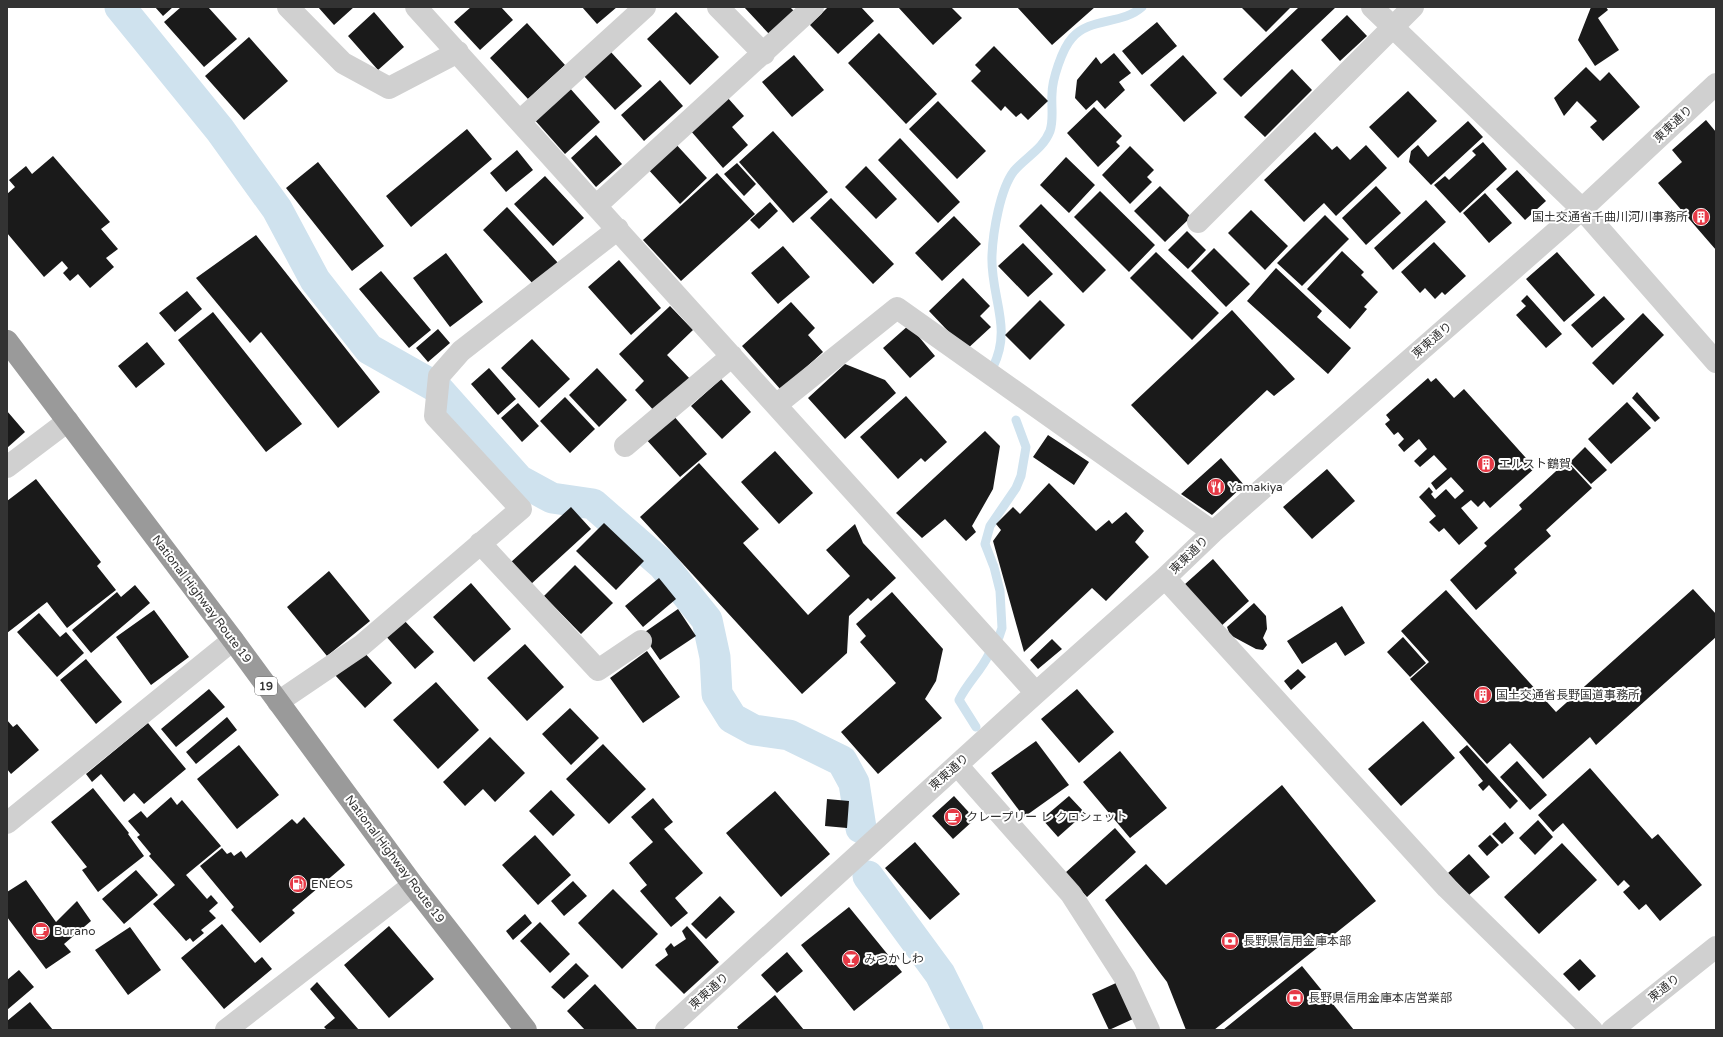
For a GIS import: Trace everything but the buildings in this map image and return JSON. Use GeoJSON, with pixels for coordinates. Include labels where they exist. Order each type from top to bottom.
{"type":"FeatureCollection","features":[{"type":"Feature","properties":{"kind":"highway","name":"National Highway Route 19"},"geometry":{"type":"LineString","coordinates":[[7,341],[234,640],[413,885],[526,1030]]}},
{"type":"Feature","properties":{"kind":"street"},"geometry":{"type":"LineString","coordinates":[[288,7],[343,63],[389,88],[458,52]]}},
{"type":"Feature","properties":{"kind":"street"},"geometry":{"type":"LineString","coordinates":[[416,7],[597,205],[1036,693]]}},
{"type":"Feature","properties":{"kind":"street"},"geometry":{"type":"LineString","coordinates":[[520,121],[645,7]]}},
{"type":"Feature","properties":{"kind":"street"},"geometry":{"type":"LineString","coordinates":[[718,7],[764,54]]}},
{"type":"Feature","properties":{"kind":"street"},"geometry":{"type":"LineString","coordinates":[[597,205],[814,7]]}},
{"type":"Feature","properties":{"kind":"street"},"geometry":{"type":"LineString","coordinates":[[1372,7],[1395,27],[1582,208],[1716,362]]}},
{"type":"Feature","properties":{"kind":"street"},"geometry":{"type":"LineString","coordinates":[[1198,222],[1395,27],[1413,7]]}},
{"type":"Feature","properties":{"kind":"street","name":"東東通り"},"geometry":{"type":"LineString","coordinates":[[666,1030],[957,764],[1165,578],[1213,532],[1582,208],[1716,84]]}},
{"type":"Feature","properties":{"kind":"street"},"geometry":{"type":"LineString","coordinates":[[278,702],[362,645],[521,509],[435,416],[437,386],[461,351],[618,229]]}},
{"type":"Feature","properties":{"kind":"street"},"geometry":{"type":"LineString","coordinates":[[776,405],[897,308],[1213,532]]}},
{"type":"Feature","properties":{"kind":"street"},"geometry":{"type":"LineString","coordinates":[[625,446],[732,356]]}},
{"type":"Feature","properties":{"kind":"street"},"geometry":{"type":"LineString","coordinates":[[7,468],[68,421]]}},
{"type":"Feature","properties":{"kind":"street"},"geometry":{"type":"LineString","coordinates":[[480,543],[598,670],[641,641]]}},
{"type":"Feature","properties":{"kind":"street"},"geometry":{"type":"LineString","coordinates":[[1165,578],[1447,888],[1592,1030]]}},
{"type":"Feature","properties":{"kind":"street"},"geometry":{"type":"LineString","coordinates":[[7,823],[234,640]]}},
{"type":"Feature","properties":{"kind":"street"},"geometry":{"type":"LineString","coordinates":[[957,764],[1071,894],[1125,978],[1150,1030]]}},
{"type":"Feature","properties":{"kind":"street"},"geometry":{"type":"LineString","coordinates":[[226,1030],[413,885]]}},
{"type":"Feature","properties":{"kind":"street","name":"東通り"},"geometry":{"type":"LineString","coordinates":[[1612,1030],[1716,947]]}},
{"type":"Feature","properties":{"kind":"waterway"},"geometry":{"type":"LineString","coordinates":[[120,7],[220,130],[277,209],[315,280],[369,349],[436,387],[519,480],[552,498],[593,504],[663,565],[707,620],[715,657],[717,694],[732,718],[754,730],[789,735],[842,761],[854,783],[861,828]]}},
{"type":"Feature","properties":{"kind":"waterway"},"geometry":{"type":"LineString","coordinates":[[993,367],[999,352],[1001,325],[992,270],[992,255],[998,211],[1005,188],[1014,171],[1039,148],[1050,131],[1052,122],[1052,88],[1058,65],[1068,43],[1079,31],[1134,13],[1142,7]]}},
{"type":"Feature","properties":{"kind":"waterway"},"geometry":{"type":"LineString","coordinates":[[999,637],[1002,628],[1000,591],[994,567],[985,544],[990,526],[1016,488],[1021,476],[1026,447],[1016,420]]}},
{"type":"Feature","properties":{"kind":"waterway"},"geometry":{"type":"LineString","coordinates":[[976,727],[959,700],[989,654]]}},
{"type":"Feature","properties":{"kind":"waterway"},"geometry":{"type":"LineString","coordinates":[[868,876],[940,974],[968,1030]]}},
{"type":"Feature","properties":{"kind":"place","name":"国土交通省千曲川河川事務所"},"geometry":{"type":"Point","coordinates":[1701,217]}},
{"type":"Feature","properties":{"kind":"place","name":"エルスト鶴賀"},"geometry":{"type":"Point","coordinates":[1486,464]}},
{"type":"Feature","properties":{"kind":"place","name":"Yamakiya"},"geometry":{"type":"Point","coordinates":[1216,487]}},
{"type":"Feature","properties":{"kind":"place","name":"国土交通省長野国道事務所"},"geometry":{"type":"Point","coordinates":[1483,695]}},
{"type":"Feature","properties":{"kind":"place","name":"クレープリー レ クロシェット"},"geometry":{"type":"Point","coordinates":[953,817]}},
{"type":"Feature","properties":{"kind":"place","name":"ENEOS"},"geometry":{"type":"Point","coordinates":[298,884]}},
{"type":"Feature","properties":{"kind":"place","name":"Burano"},"geometry":{"type":"Point","coordinates":[41,931]}},
{"type":"Feature","properties":{"kind":"place","name":"長野県信用金庫本部"},"geometry":{"type":"Point","coordinates":[1230,941]}},
{"type":"Feature","properties":{"kind":"place","name":"みつかしわ"},"geometry":{"type":"Point","coordinates":[851,959]}},
{"type":"Feature","properties":{"kind":"place","name":"長野県信用金庫本店営業部"},"geometry":{"type":"Point","coordinates":[1295,998]}}]}
